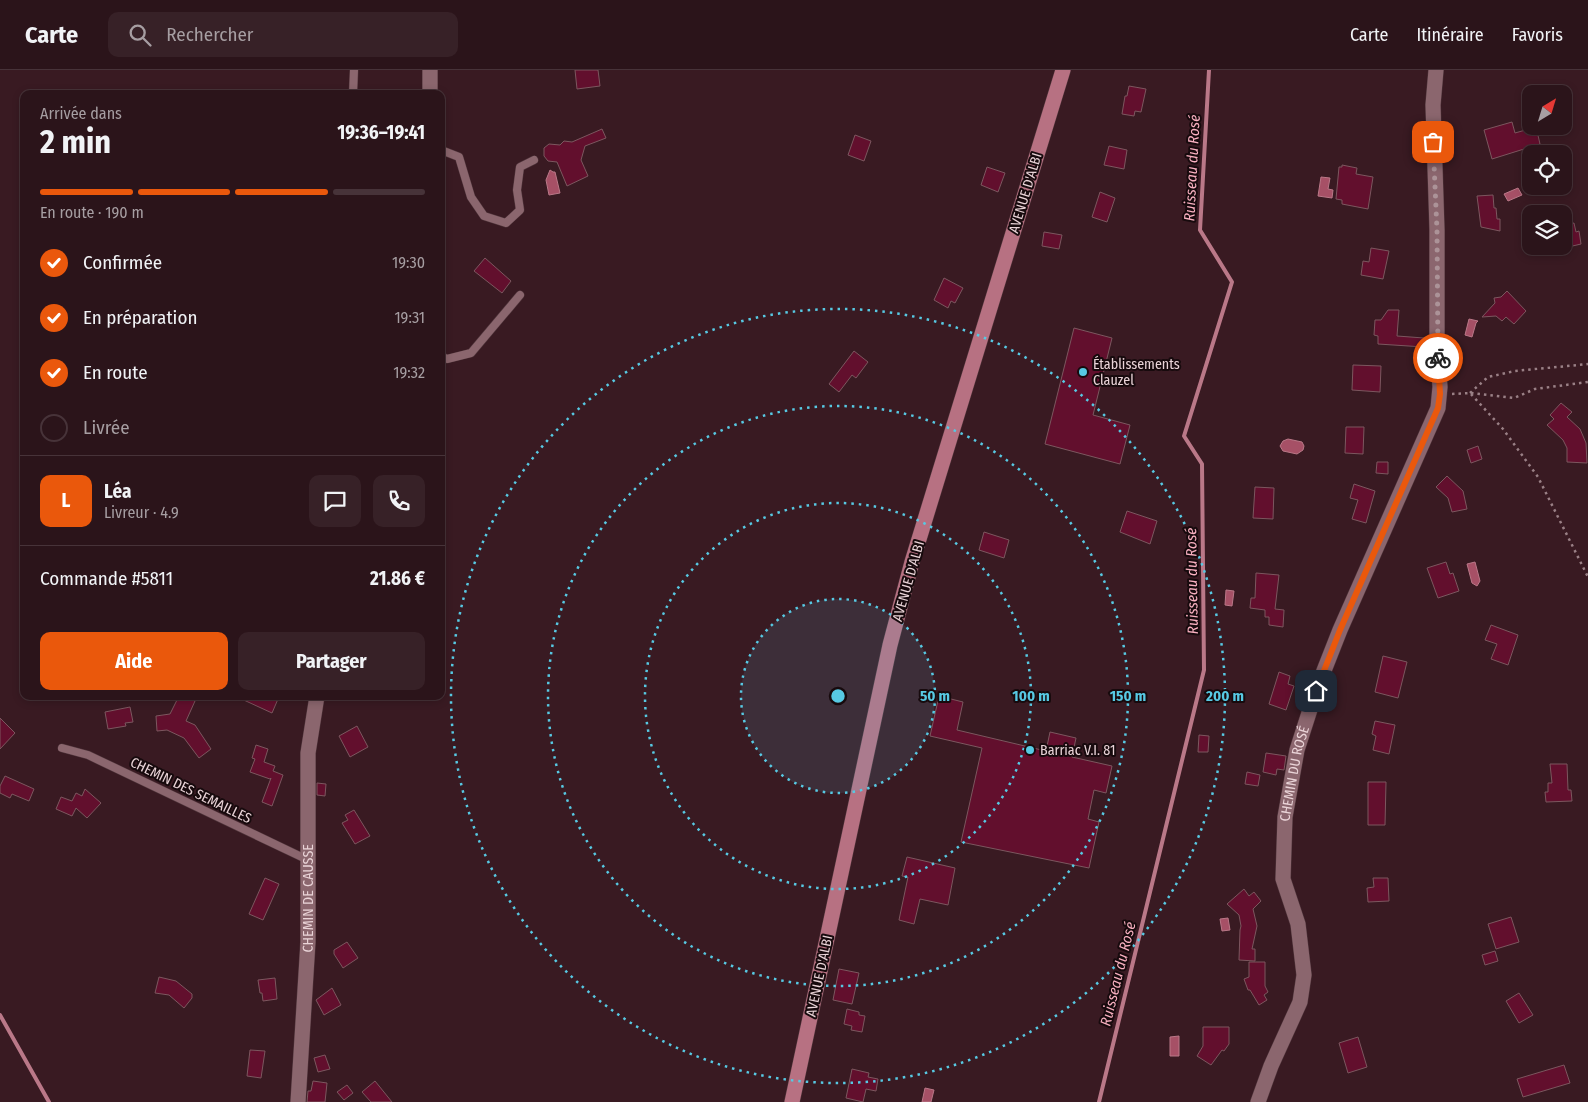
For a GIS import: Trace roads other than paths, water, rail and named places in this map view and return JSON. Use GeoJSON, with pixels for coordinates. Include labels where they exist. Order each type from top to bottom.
{"type":"FeatureCollection","features":[{"type":"Feature","properties":{"kind":"main road","name":"AVENUE D'ALBI"},"geometry":{"type":"LineString","coordinates":[[792,1102],[890,645],[912,562],[1063,70]]}},
{"type":"Feature","properties":{"kind":"street"},"geometry":{"type":"LineString","coordinates":[[430,70],[430,90]]}},
{"type":"Feature","properties":{"kind":"street","name":"CHEMIN DU ROSÉ"},"geometry":{"type":"LineString","coordinates":[[1258,1102],[1271,1066],[1300,1002],[1304,975],[1298,924],[1283,879],[1285,817],[1297,750],[1314,696],[1334,644],[1438,408],[1440,394],[1437,343],[1437,230],[1433,105],[1436,70]]}},
{"type":"Feature","properties":{"kind":"street","name":"CHEMIN DE CAUSSE"},"geometry":{"type":"LineString","coordinates":[[298,1102],[308,942],[308,753],[316,700]]}},
{"type":"Feature","properties":{"kind":"lane"},"geometry":{"type":"LineString","coordinates":[[353,90],[354,70]]}},
{"type":"Feature","properties":{"kind":"lane"},"geometry":{"type":"LineString","coordinates":[[445,152],[459,157],[471,197],[484,216],[506,223],[520,210],[517,190],[520,167],[534,160]]}},
{"type":"Feature","properties":{"kind":"lane"},"geometry":{"type":"LineString","coordinates":[[445,358],[471,353],[520,295]]}},
{"type":"Feature","properties":{"kind":"lane","name":"CHEMIN DES SEMAILLES"},"geometry":{"type":"LineString","coordinates":[[62,748],[88,755],[308,860]]}},
{"type":"Feature","properties":{"kind":"waterway","name":"Ruisseau du Rosé"},"geometry":{"type":"LineString","coordinates":[[1099,1102],[1204,670],[1202,464],[1184,436],[1232,282],[1200,230],[1209,70]]}},
{"type":"Feature","properties":{"kind":"waterway"},"geometry":{"type":"LineString","coordinates":[[0,1015],[49,1102]]}},
{"type":"Feature","properties":{"kind":"place","name":"Établissements Clauzel"},"geometry":{"type":"Point","coordinates":[1083,372]}},
{"type":"Feature","properties":{"kind":"place","name":"Barriac V.I. 81"},"geometry":{"type":"Point","coordinates":[1030,750]}}]}
